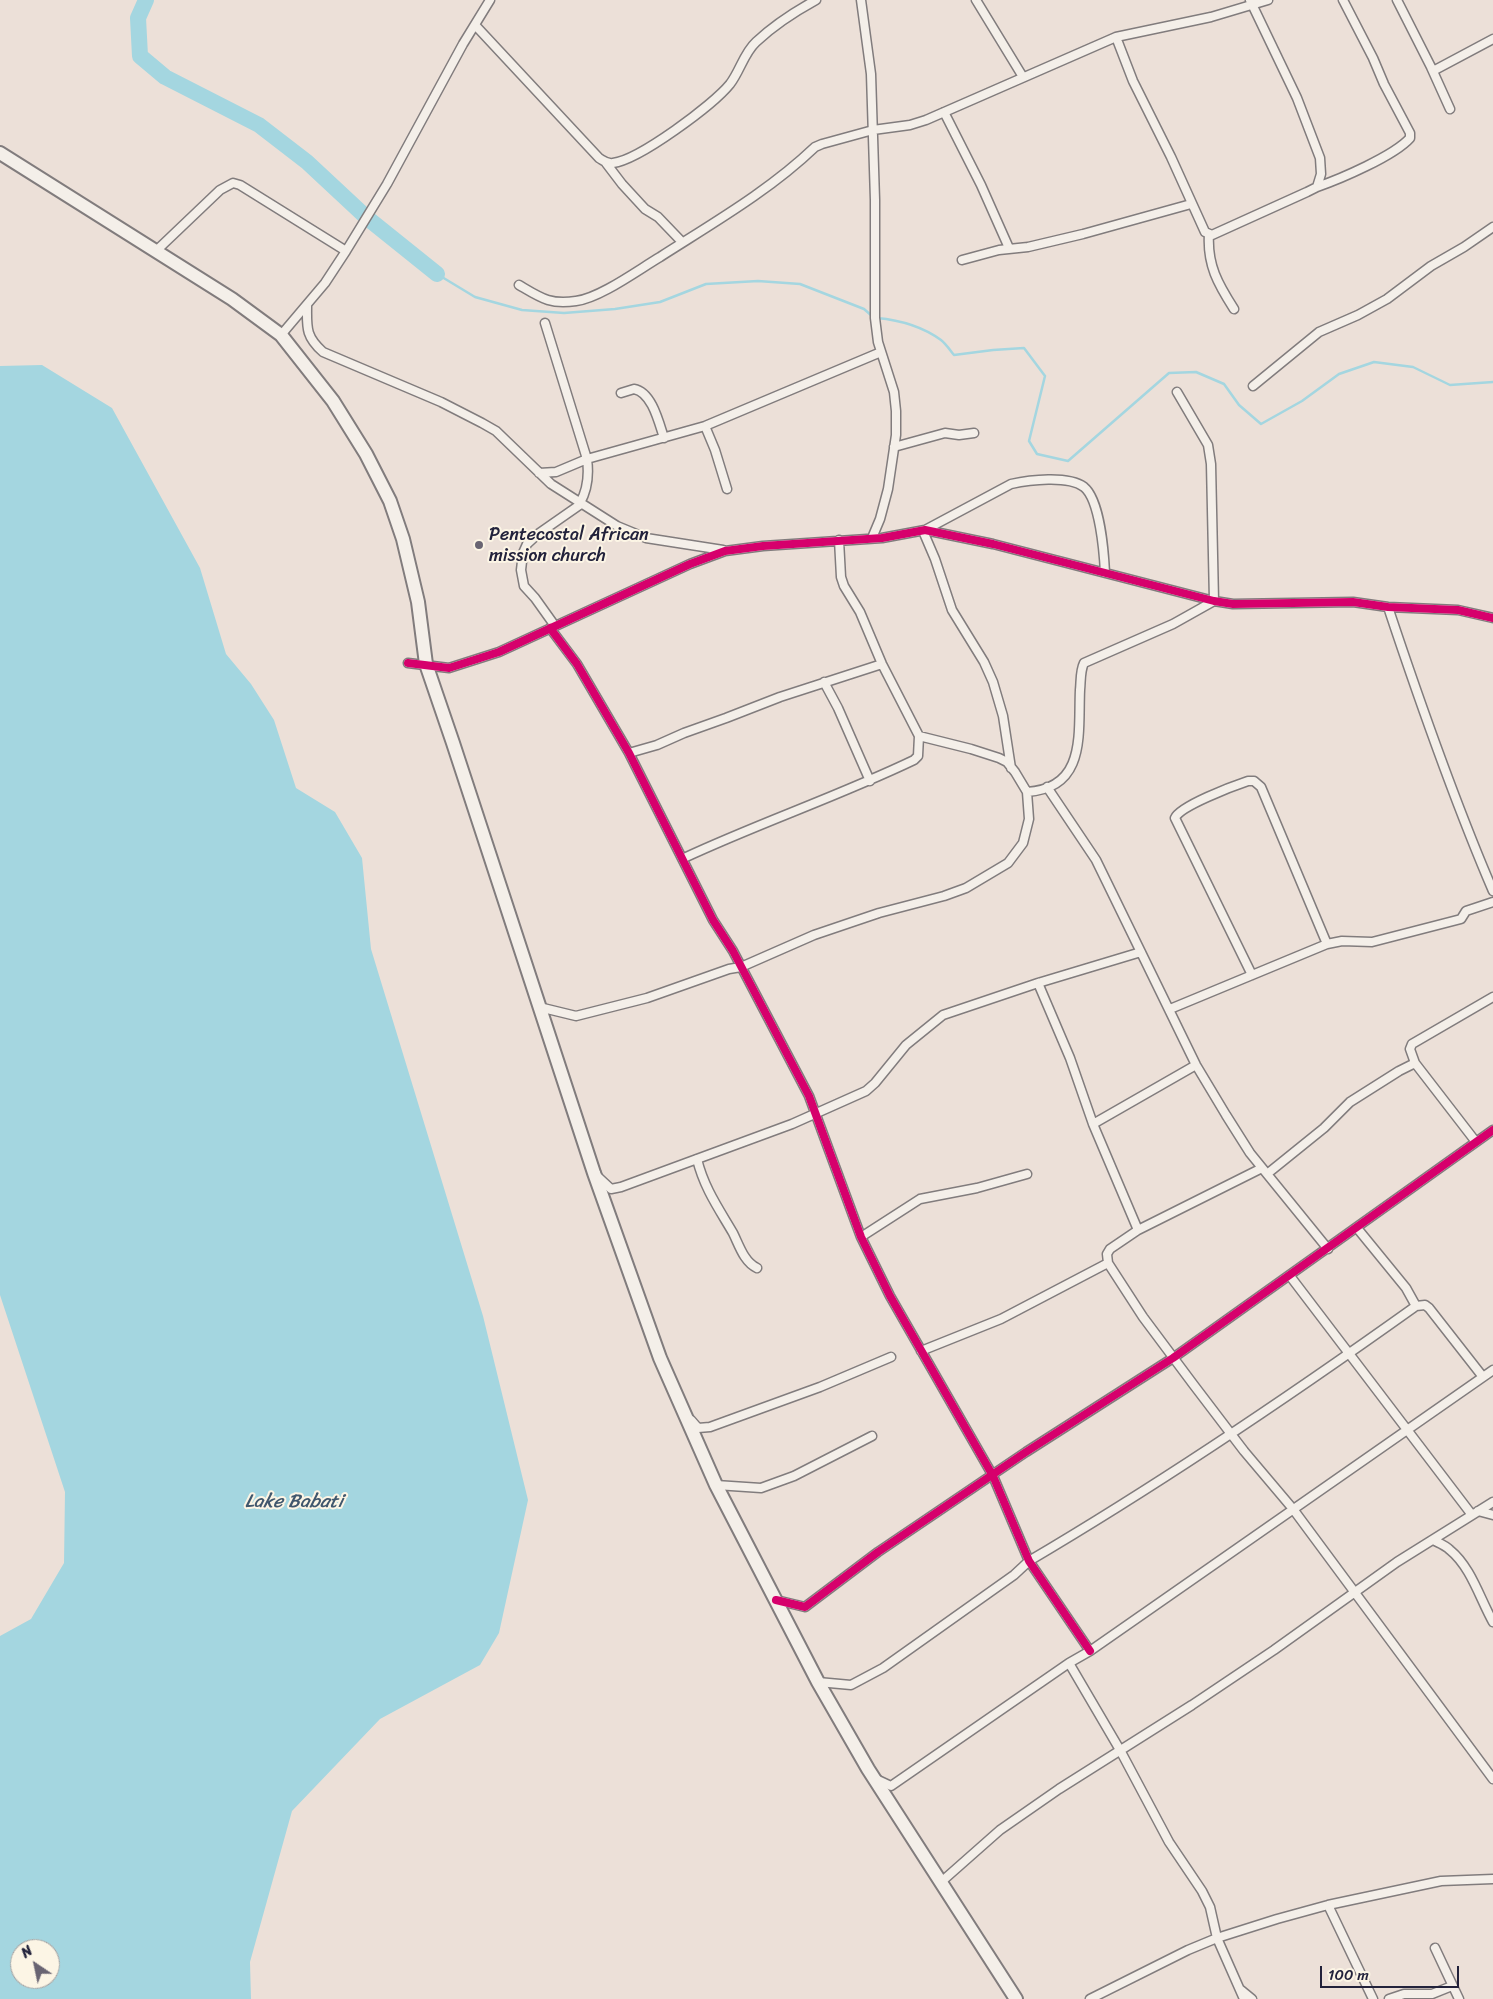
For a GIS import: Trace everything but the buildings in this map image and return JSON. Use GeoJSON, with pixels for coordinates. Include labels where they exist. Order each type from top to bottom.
{"type":"FeatureCollection","features":[{"type":"Feature","properties":{"kind":"highway"},"geometry":{"type":"LineString","coordinates":[[0,153],[232,299],[281,335],[334,401],[366,454],[390,501],[403,540],[418,602],[426,664],[454,743],[539,1007],[594,1173],[653,1341],[682,1412],[716,1485],[818,1682],[874,1778],[1016,1999]]}},
{"type":"Feature","properties":{"kind":"street"},"geometry":{"type":"LineString","coordinates":[[281,335],[325,283],[346,251],[490,0]]}},
{"type":"Feature","properties":{"kind":"street"},"geometry":{"type":"LineString","coordinates":[[606,163],[617,162],[632,155],[684,124],[716,99],[732,82],[754,43],[816,0]]}},
{"type":"Feature","properties":{"kind":"street"},"geometry":{"type":"LineString","coordinates":[[861,0],[871,74],[875,200],[875,318],[881,352],[896,400],[896,435],[888,489],[880,519],[872,538]]}},
{"type":"Feature","properties":{"kind":"street"},"geometry":{"type":"LineString","coordinates":[[976,0],[1023,77]]}},
{"type":"Feature","properties":{"kind":"street"},"geometry":{"type":"LineString","coordinates":[[520,285],[544,300],[553,303],[578,301],[597,294],[630,276],[773,183],[815,147],[873,130],[910,125],[1116,37],[1211,16],[1252,2],[1268,0]]}},
{"type":"Feature","properties":{"kind":"street"},"geometry":{"type":"LineString","coordinates":[[1116,37],[1133,81],[1171,157],[1191,204],[1205,232],[1212,235],[1272,209],[1394,151],[1410,138],[1410,133],[1384,84],[1374,58],[1343,0]]}},
{"type":"Feature","properties":{"kind":"street"},"geometry":{"type":"LineString","coordinates":[[1397,0],[1450,109]]}},
{"type":"Feature","properties":{"kind":"street"},"geometry":{"type":"LineString","coordinates":[[1252,2],[1297,98],[1320,158],[1322,174],[1317,187]]}},
{"type":"Feature","properties":{"kind":"street"},"geometry":{"type":"LineString","coordinates":[[475,25],[599,158],[606,163],[645,210],[658,217],[682,242]]}},
{"type":"Feature","properties":{"kind":"street"},"geometry":{"type":"LineString","coordinates":[[1433,71],[1493,40]]}},
{"type":"Feature","properties":{"kind":"street"},"geometry":{"type":"LineString","coordinates":[[944,112],[981,185],[1009,248]]}},
{"type":"Feature","properties":{"kind":"street"},"geometry":{"type":"LineString","coordinates":[[156,251],[220,190],[233,183],[240,185],[346,251]]}},
{"type":"Feature","properties":{"kind":"street"},"geometry":{"type":"LineString","coordinates":[[962,260],[1009,248],[1028,247],[1083,234],[1142,216],[1191,204]]}},
{"type":"Feature","properties":{"kind":"street"},"geometry":{"type":"LineString","coordinates":[[1253,386],[1319,332],[1358,315],[1387,299],[1431,266],[1493,227]]}},
{"type":"Feature","properties":{"kind":"street"},"geometry":{"type":"LineString","coordinates":[[1209,234],[1208,251],[1211,265],[1224,294],[1234,310]]}},
{"type":"Feature","properties":{"kind":"street"},"geometry":{"type":"LineString","coordinates":[[307,305],[308,335],[323,352],[441,402],[496,431],[551,484],[617,526],[646,538],[725,551]]}},
{"type":"Feature","properties":{"kind":"street"},"geometry":{"type":"LineString","coordinates":[[545,323],[587,459],[588,468],[586,490],[581,503],[527,544],[523,553],[521,570],[524,586],[535,598],[629,753],[684,858],[713,920],[733,951],[809,1096],[862,1237],[890,1296],[993,1476],[1029,1561],[1090,1650]]}},
{"type":"Feature","properties":{"kind":"street"},"geometry":{"type":"LineString","coordinates":[[539,473],[556,472],[587,459],[705,426],[881,352]]}},
{"type":"Feature","properties":{"kind":"street"},"geometry":{"type":"LineString","coordinates":[[621,394],[634,389],[643,393],[653,409],[664,438]]}},
{"type":"Feature","properties":{"kind":"street"},"geometry":{"type":"LineString","coordinates":[[1177,392],[1208,445],[1211,464],[1214,602]]}},
{"type":"Feature","properties":{"kind":"street"},"geometry":{"type":"LineString","coordinates":[[705,426],[715,450],[727,489]]}},
{"type":"Feature","properties":{"kind":"street"},"geometry":{"type":"LineString","coordinates":[[894,447],[946,433],[959,435],[974,433]]}},
{"type":"Feature","properties":{"kind":"street"},"geometry":{"type":"LineString","coordinates":[[924,531],[1011,484],[1026,481],[1066,481],[1084,487],[1089,494],[1102,533],[1105,573]]}},
{"type":"Feature","properties":{"kind":"street"},"geometry":{"type":"LineString","coordinates":[[408,663],[449,668],[499,652],[690,564],[725,551],[872,538],[924,531],[993,544],[1214,602],[1233,604],[1353,602],[1388,607],[1458,610],[1493,618]]}},
{"type":"Feature","properties":{"kind":"street"},"geometry":{"type":"LineString","coordinates":[[924,531],[952,610],[984,662],[993,682],[1003,716],[1011,768]]}},
{"type":"Feature","properties":{"kind":"street"},"geometry":{"type":"LineString","coordinates":[[684,858],[740,832],[870,781],[914,760],[918,756],[919,736],[882,664],[869,632],[844,586],[838,540]]}},
{"type":"Feature","properties":{"kind":"street"},"geometry":{"type":"LineString","coordinates":[[1027,792],[1047,787],[1059,781],[1069,771],[1077,754],[1081,677],[1084,663],[1173,624],[1214,602]]}},
{"type":"Feature","properties":{"kind":"street"},"geometry":{"type":"LineString","coordinates":[[1388,607],[1457,803],[1493,891]]}},
{"type":"Feature","properties":{"kind":"street"},"geometry":{"type":"LineString","coordinates":[[629,753],[657,745],[684,732],[733,716],[780,697],[882,664]]}},
{"type":"Feature","properties":{"kind":"street"},"geometry":{"type":"LineString","coordinates":[[824,682],[838,708],[870,781]]}},
{"type":"Feature","properties":{"kind":"street"},"geometry":{"type":"LineString","coordinates":[[539,1007],[576,1016],[647,998],[729,969],[741,967],[814,935],[879,913],[944,896],[966,888],[1008,863],[1023,843],[1029,819],[1027,792],[1007,762],[971,749],[919,736]]}},
{"type":"Feature","properties":{"kind":"street"},"geometry":{"type":"LineString","coordinates":[[1252,975],[1175,818],[1179,812],[1212,795],[1248,781],[1254,781],[1260,787],[1327,944]]}},
{"type":"Feature","properties":{"kind":"street"},"geometry":{"type":"LineString","coordinates":[[1047,787],[1096,860],[1170,1008],[1196,1065],[1244,1144],[1328,1249]]}},
{"type":"Feature","properties":{"kind":"street"},"geometry":{"type":"LineString","coordinates":[[1170,1008],[1327,944],[1342,941],[1372,942],[1389,938],[1461,919],[1466,911],[1493,902]]}},
{"type":"Feature","properties":{"kind":"street"},"geometry":{"type":"LineString","coordinates":[[594,1173],[611,1189],[621,1187],[697,1160],[816,1113],[866,1091],[875,1083],[906,1045],[943,1015],[1038,983],[1141,952]]}},
{"type":"Feature","properties":{"kind":"street"},"geometry":{"type":"LineString","coordinates":[[1038,983],[1070,1058],[1093,1124],[1138,1230]]}},
{"type":"Feature","properties":{"kind":"street"},"geometry":{"type":"LineString","coordinates":[[1476,1142],[1415,1063],[1410,1048],[1412,1044],[1493,997]]}},
{"type":"Feature","properties":{"kind":"street"},"geometry":{"type":"LineString","coordinates":[[1415,1063],[1350,1102],[1324,1128],[1264,1171],[1138,1230],[1107,1254],[1108,1263],[1173,1358],[1232,1435],[1293,1509],[1493,1779]]}},
{"type":"Feature","properties":{"kind":"street"},"geometry":{"type":"LineString","coordinates":[[1093,1124],[1196,1065]]}},
{"type":"Feature","properties":{"kind":"street"},"geometry":{"type":"LineString","coordinates":[[776,1600],[805,1607],[878,1552],[1026,1452],[1173,1358],[1493,1130]]}},
{"type":"Feature","properties":{"kind":"street"},"geometry":{"type":"LineString","coordinates":[[697,1160],[703,1181],[717,1209],[749,1263],[757,1268]]}},
{"type":"Feature","properties":{"kind":"street"},"geometry":{"type":"LineString","coordinates":[[862,1237],[920,1199],[977,1188],[1027,1174]]}},
{"type":"Feature","properties":{"kind":"street"},"geometry":{"type":"LineString","coordinates":[[1357,1228],[1406,1288],[1416,1306]]}},
{"type":"Feature","properties":{"kind":"street"},"geometry":{"type":"LineString","coordinates":[[921,1351],[1001,1319],[1108,1263]]}},
{"type":"Feature","properties":{"kind":"street"},"geometry":{"type":"LineString","coordinates":[[1290,1276],[1408,1430],[1475,1513],[1493,1514]]}},
{"type":"Feature","properties":{"kind":"street"},"geometry":{"type":"LineString","coordinates":[[818,1682],[851,1685],[883,1668],[1014,1575],[1029,1561],[1232,1435],[1416,1306],[1424,1305],[1429,1308],[1483,1377]]}},
{"type":"Feature","properties":{"kind":"street"},"geometry":{"type":"LineString","coordinates":[[682,1412],[698,1428],[710,1427],[820,1387],[891,1357]]}},
{"type":"Feature","properties":{"kind":"street"},"geometry":{"type":"LineString","coordinates":[[874,1778],[891,1786],[1493,1370]]}},
{"type":"Feature","properties":{"kind":"street"},"geometry":{"type":"LineString","coordinates":[[716,1485],[761,1488],[794,1476],[872,1436]]}},
{"type":"Feature","properties":{"kind":"street"},"geometry":{"type":"LineString","coordinates":[[940,1882],[1000,1830],[1059,1789],[1208,1694],[1397,1562],[1493,1502]]}},
{"type":"Feature","properties":{"kind":"street"},"geometry":{"type":"LineString","coordinates":[[1433,1540],[1452,1550],[1458,1558],[1473,1582],[1493,1622]]}},
{"type":"Feature","properties":{"kind":"street"},"geometry":{"type":"LineString","coordinates":[[1069,1663],[1120,1750],[1169,1842],[1202,1891],[1210,1907],[1216,1938],[1244,1999]]}},
{"type":"Feature","properties":{"kind":"street"},"geometry":{"type":"LineString","coordinates":[[1090,1999],[1216,1938],[1328,1904],[1441,1880],[1493,1879]]}},
{"type":"Feature","properties":{"kind":"street"},"geometry":{"type":"LineString","coordinates":[[1328,1904],[1373,1999]]}},
{"type":"Feature","properties":{"kind":"street"},"geometry":{"type":"LineString","coordinates":[[1435,1948],[1459,1999]]}},
{"type":"Feature","properties":{"kind":"street"},"geometry":{"type":"LineString","coordinates":[[1389,1999],[1404,1994],[1432,1994],[1452,1986]]}},
{"type":"Feature","properties":{"kind":"street"},"geometry":{"type":"LineString","coordinates":[[1239,1989],[1252,1999]]}},
{"type":"Feature","properties":{"kind":"water","name":"Lake Babati"},"geometry":{"type":"Polygon","coordinates":[[[42,365],[112,408],[200,568],[226,654],[251,684],[274,720],[296,788],[335,812],[362,858],[371,949],[483,1316],[528,1500],[499,1633],[480,1665],[380,1719],[292,1811],[250,1962],[251,1999],[0,1999],[0,1636],[31,1619],[64,1563],[65,1492],[0,1295],[0,366],[42,365]]]}},
{"type":"Feature","properties":{"kind":"waterway"},"geometry":{"type":"LineString","coordinates":[[146,0],[138,18],[140,56],[165,77],[259,125],[307,162],[366,217],[437,274]]}},
{"type":"Feature","properties":{"kind":"waterway"},"geometry":{"type":"LineString","coordinates":[[437,274],[475,297],[522,310],[564,313],[615,309],[660,302],[706,284],[758,281],[800,284],[864,309],[872,316]]}},
{"type":"Feature","properties":{"kind":"waterway"},"geometry":{"type":"LineString","coordinates":[[877,318],[902,322],[926,331],[941,340],[954,355],[1024,348],[1045,376],[1029,441],[1037,454],[1068,461],[1169,373],[1196,372],[1224,384],[1239,405],[1261,424],[1302,401],[1339,374],[1374,362],[1413,367],[1450,385],[1493,382]]}},
{"type":"Feature","properties":{"kind":"cycle path"},"geometry":{"type":"LineString","coordinates":[[408,663],[449,668],[499,652],[690,564],[725,551],[763,546],[882,538],[925,530],[993,544],[1214,601],[1233,604],[1353,602],[1388,607],[1458,610],[1493,618]]}},
{"type":"Feature","properties":{"kind":"cycle path"},"geometry":{"type":"LineString","coordinates":[[550,628],[577,664],[629,753],[713,920],[733,951],[809,1096],[861,1237],[890,1296],[993,1476],[1029,1561],[1090,1651]]}},
{"type":"Feature","properties":{"kind":"cycle path"},"geometry":{"type":"LineString","coordinates":[[776,1600],[805,1607],[878,1552],[1026,1452],[1173,1358],[1493,1130]]}},
{"type":"Feature","properties":{"kind":"place","name":"Pentecostal African mission church"},"geometry":{"type":"Point","coordinates":[479,545]}}]}
